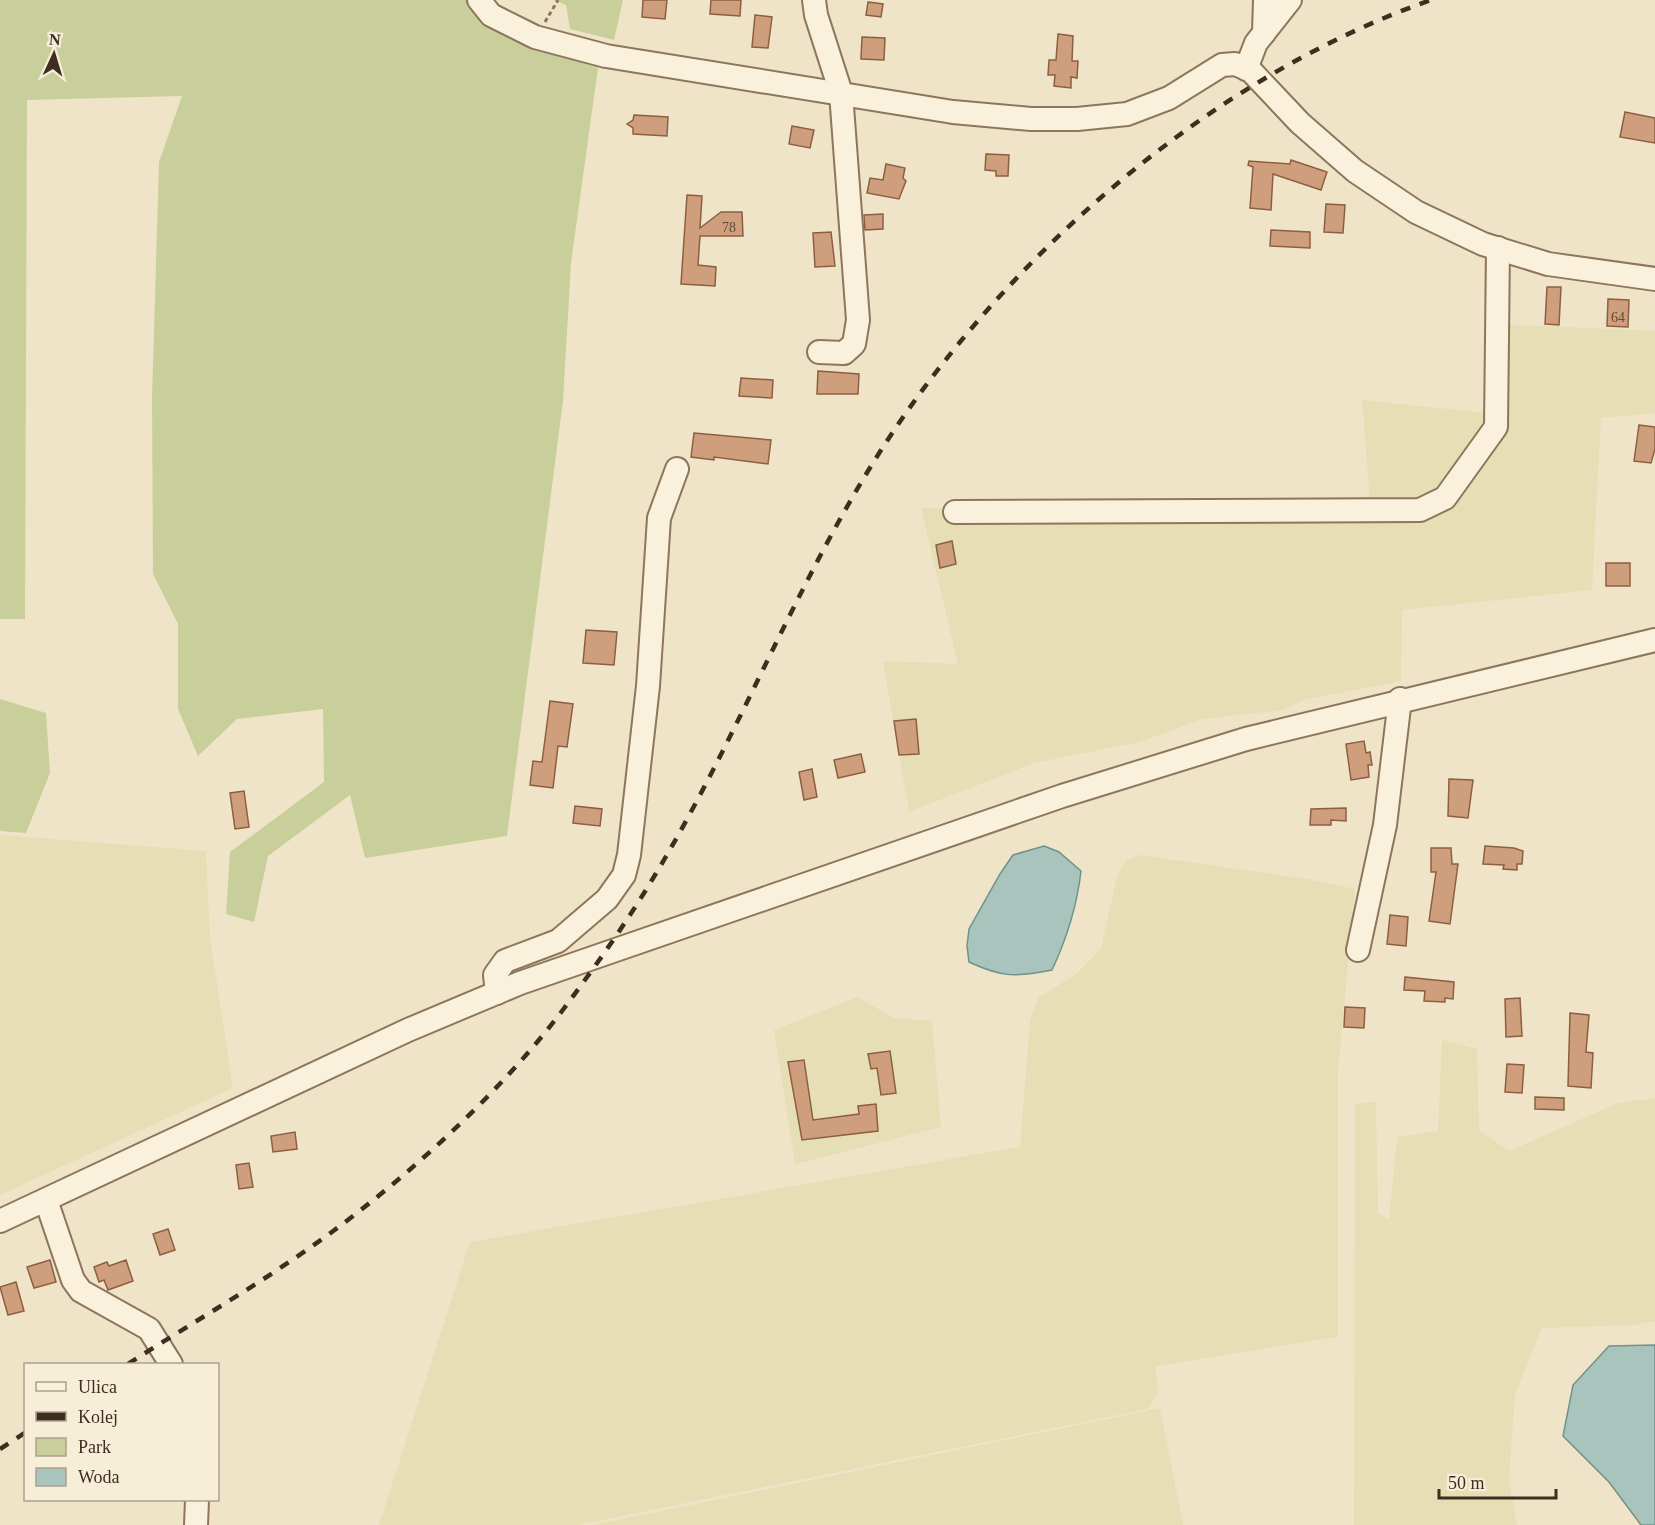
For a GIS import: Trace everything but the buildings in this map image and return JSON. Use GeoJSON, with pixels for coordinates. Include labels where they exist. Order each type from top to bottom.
{"type":"FeatureCollection","features":[{"type":"Feature","properties":{"kind":"street"},"geometry":{"type":"LineString","coordinates":[[479,0],[490,15],[535,37],[606,56],[953,112],[1031,119],[1077,119],[1126,114],[1169,98],[1222,65],[1236,64],[1246,69],[1300,123],[1355,171],[1416,212],[1498,248],[1548,264],[1655,279]]}},
{"type":"Feature","properties":{"kind":"street"},"geometry":{"type":"LineString","coordinates":[[814,0],[816,15],[841,93],[858,320],[855,344],[844,353],[819,352]]}},
{"type":"Feature","properties":{"kind":"street"},"geometry":{"type":"LineString","coordinates":[[1264,33],[1265,0]]}},
{"type":"Feature","properties":{"kind":"street"},"geometry":{"type":"LineString","coordinates":[[1246,69],[1256,43],[1290,0]]}},
{"type":"Feature","properties":{"kind":"street"},"geometry":{"type":"LineString","coordinates":[[955,512],[1420,510],[1445,498],[1496,427],[1498,248]]}},
{"type":"Feature","properties":{"kind":"street"},"geometry":{"type":"LineString","coordinates":[[497,993],[495,975],[505,961],[558,941],[607,899],[624,875],[629,855],[648,686],[659,518],[677,469]]}},
{"type":"Feature","properties":{"kind":"street"},"geometry":{"type":"LineString","coordinates":[[0,1221],[408,1030],[497,993],[1062,796],[1246,739],[1400,699],[1655,639]]}},
{"type":"Feature","properties":{"kind":"street"},"geometry":{"type":"LineString","coordinates":[[1358,950],[1385,825],[1400,699]]}},
{"type":"Feature","properties":{"kind":"street"},"geometry":{"type":"LineString","coordinates":[[46,1200],[73,1280],[81,1291],[149,1329],[170,1363]]}},
{"type":"Feature","properties":{"kind":"street"},"geometry":{"type":"LineString","coordinates":[[196,1525],[197,1501]]}},
{"type":"Feature","properties":{"kind":"path"},"geometry":{"type":"LineString","coordinates":[[535,37],[558,0]]}},
{"type":"Feature","properties":{"kind":"shaded area"},"geometry":{"type":"Polygon","coordinates":[[[1497,324],[1655,331],[1655,413],[1601,418],[1592,590],[1402,610],[1401,681],[1303,700],[1282,710],[1203,719],[1140,742],[1034,763],[909,812],[883,661],[958,664],[921,508],[1370,502],[1362,400],[1496,414],[1497,324]]]}},
{"type":"Feature","properties":{"kind":"shaded area"},"geometry":{"type":"Polygon","coordinates":[[[0,835],[206,851],[210,938],[233,1088],[0,1195],[0,835]]]}},
{"type":"Feature","properties":{"kind":"shaded area"},"geometry":{"type":"Polygon","coordinates":[[[1141,855],[1307,879],[1355,889],[1338,1071],[1338,1337],[1156,1366],[1158,1393],[1148,1409],[578,1525],[379,1525],[470,1242],[1020,1147],[1030,1021],[1038,998],[1076,974],[1101,949],[1117,876],[1126,860],[1141,855]]]}},
{"type":"Feature","properties":{"kind":"shaded area"},"geometry":{"type":"Polygon","coordinates":[[[857,997],[894,1018],[932,1021],[941,1127],[795,1164],[774,1030],[857,997]]]}},
{"type":"Feature","properties":{"kind":"shaded area"},"geometry":{"type":"Polygon","coordinates":[[[1442,1040],[1477,1049],[1479,1130],[1509,1151],[1618,1103],[1655,1098],[1655,1321],[1635,1325],[1542,1328],[1515,1395],[1509,1480],[1517,1525],[1354,1525],[1355,1104],[1376,1102],[1378,1213],[1389,1220],[1397,1137],[1438,1131],[1442,1040]]]}},
{"type":"Feature","properties":{"kind":"shaded area"},"geometry":{"type":"Polygon","coordinates":[[[1160,1408],[1183,1525],[593,1525],[1160,1408]]]}},
{"type":"Feature","properties":{"kind":"green space"},"geometry":{"type":"Polygon","coordinates":[[[0,0],[466,0],[477,14],[508,35],[545,51],[598,68],[571,263],[563,401],[507,836],[365,858],[350,795],[268,856],[254,922],[226,914],[230,852],[324,782],[323,709],[237,719],[198,756],[178,709],[178,624],[153,574],[152,399],[159,162],[182,96],[27,100],[25,619],[0,619],[0,0]]]}},
{"type":"Feature","properties":{"kind":"green space"},"geometry":{"type":"Polygon","coordinates":[[[553,0],[623,0],[614,40],[570,29],[566,5],[553,0]]]}},
{"type":"Feature","properties":{"kind":"green space"},"geometry":{"type":"Polygon","coordinates":[[[0,699],[46,713],[50,773],[26,833],[0,831],[0,699]]]}},
{"type":"Feature","properties":{"kind":"water"},"geometry":{"type":"Polygon","coordinates":[[[1044,846],[1059,852],[1081,871],[1071,922],[1052,970],[1010,975],[991,971],[969,962],[967,946],[969,929],[1000,874],[1013,855],[1044,846]]]}},
{"type":"Feature","properties":{"kind":"water"},"geometry":{"type":"Polygon","coordinates":[[[1655,1345],[1655,1525],[1641,1525],[1609,1482],[1563,1436],[1573,1385],[1609,1346],[1655,1345]]]}},
{"type":"Feature","properties":{"kind":"railway"},"geometry":{"type":"LineString","coordinates":[[130,1363],[272,1274],[364,1207],[437,1146],[472,1113],[535,1045],[599,961],[655,875],[710,775],[812,571],[868,471],[919,395],[976,322],[1041,253],[1111,189],[1186,130],[1265,78],[1347,35],[1431,0]]}},
{"type":"Feature","properties":{"kind":"railway"},"geometry":{"type":"LineString","coordinates":[[0,1449],[24,1433]]}}]}
